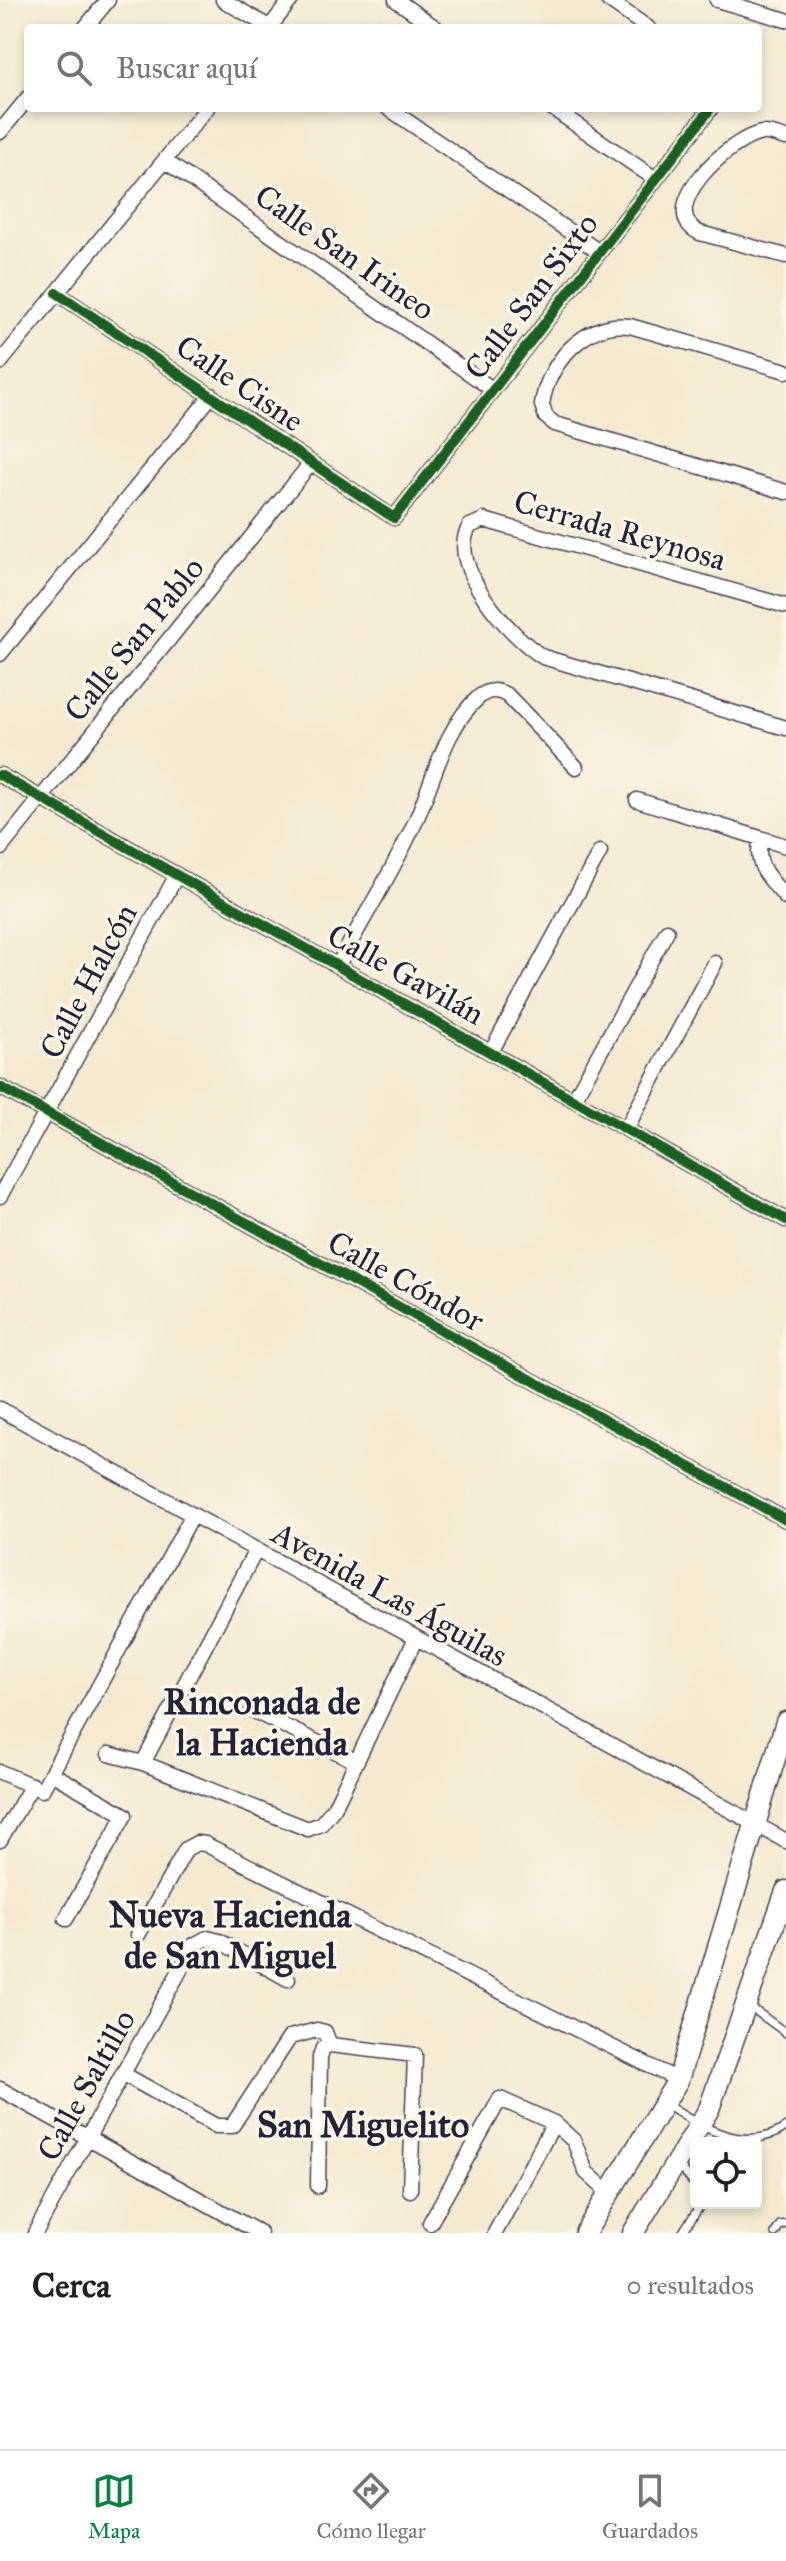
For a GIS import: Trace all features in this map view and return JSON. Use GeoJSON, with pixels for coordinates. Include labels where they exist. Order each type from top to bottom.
{"type":"FeatureCollection","features":[{"type":"Feature","properties":{"kind":"street"},"geometry":{"type":"LineString","coordinates":[[88,24],[108,0]]}},
{"type":"Feature","properties":{"kind":"street"},"geometry":{"type":"LineString","coordinates":[[223,0],[263,24]]}},
{"type":"Feature","properties":{"kind":"street"},"geometry":{"type":"LineString","coordinates":[[273,24],[291,0]]}},
{"type":"Feature","properties":{"kind":"street"},"geometry":{"type":"LineString","coordinates":[[396,0],[430,24]]}},
{"type":"Feature","properties":{"kind":"street"},"geometry":{"type":"LineString","coordinates":[[608,0],[642,24]]}},
{"type":"Feature","properties":{"kind":"street"},"geometry":{"type":"LineString","coordinates":[[717,0],[786,20]]}},
{"type":"Feature","properties":{"kind":"street"},"geometry":{"type":"LineString","coordinates":[[0,132],[24,103]]}},
{"type":"Feature","properties":{"kind":"street"},"geometry":{"type":"LineString","coordinates":[[0,363],[204,112]]}},
{"type":"Feature","properties":{"kind":"street"},"geometry":{"type":"LineString","coordinates":[[394,112],[598,251]]}},
{"type":"Feature","properties":{"kind":"street"},"geometry":{"type":"LineString","coordinates":[[558,112],[654,178]]}},
{"type":"Feature","properties":{"kind":"street","name":"Calle San Sixto"},"geometry":{"type":"LineString","coordinates":[[394,518],[708,112]]}},
{"type":"Feature","properties":{"kind":"street"},"geometry":{"type":"LineString","coordinates":[[786,138],[765,133],[723,152],[696,183],[686,214],[691,228],[700,233],[786,256]]}},
{"type":"Feature","properties":{"kind":"street","name":"Calle San Irineo"},"geometry":{"type":"LineString","coordinates":[[165,161],[492,389]]}},
{"type":"Feature","properties":{"kind":"street","name":"Calle Cisne"},"geometry":{"type":"LineString","coordinates":[[57,293],[394,518]]}},
{"type":"Feature","properties":{"kind":"street"},"geometry":{"type":"LineString","coordinates":[[786,371],[630,326],[608,326],[592,331],[570,349],[555,372],[542,405],[546,417],[555,424],[786,492]]}},
{"type":"Feature","properties":{"kind":"street"},"geometry":{"type":"LineString","coordinates":[[0,654],[212,395]]}},
{"type":"Feature","properties":{"kind":"street","name":"Calle San Pablo"},"geometry":{"type":"LineString","coordinates":[[0,849],[311,463]]}},
{"type":"Feature","properties":{"kind":"street","name":"Cerrada Reynosa"},"geometry":{"type":"LineString","coordinates":[[786,606],[488,521],[474,522],[465,536],[470,567],[482,596],[514,636],[543,657],[786,728]]}},
{"type":"Feature","properties":{"kind":"street"},"geometry":{"type":"LineString","coordinates":[[338,965],[412,830],[454,732],[477,699],[487,691],[498,690],[507,695],[576,767]]}},
{"type":"Feature","properties":{"kind":"street","name":"Calle Gavilán"},"geometry":{"type":"LineString","coordinates":[[0,775],[786,1220]]}},
{"type":"Feature","properties":{"kind":"street"},"geometry":{"type":"LineString","coordinates":[[637,800],[786,846]]}},
{"type":"Feature","properties":{"kind":"street"},"geometry":{"type":"LineString","coordinates":[[761,839],[758,852],[761,867],[786,898]]}},
{"type":"Feature","properties":{"kind":"street"},"geometry":{"type":"LineString","coordinates":[[491,1052],[600,852]]}},
{"type":"Feature","properties":{"kind":"street","name":"Calle Halcón"},"geometry":{"type":"LineString","coordinates":[[0,1196],[49,1113],[177,875]]}},
{"type":"Feature","properties":{"kind":"street"},"geometry":{"type":"LineString","coordinates":[[574,1099],[667,931]]}},
{"type":"Feature","properties":{"kind":"street"},"geometry":{"type":"LineString","coordinates":[[626,1129],[715,963]]}},
{"type":"Feature","properties":{"kind":"street","name":"Calle Cóndor"},"geometry":{"type":"LineString","coordinates":[[0,1087],[786,1520]]}},
{"type":"Feature","properties":{"kind":"street","name":"Avenida Las Águilas"},"geometry":{"type":"LineString","coordinates":[[0,1409],[415,1640],[786,1841]]}},
{"type":"Feature","properties":{"kind":"street"},"geometry":{"type":"LineString","coordinates":[[0,1772],[42,1790],[192,1516]]}},
{"type":"Feature","properties":{"kind":"street"},"geometry":{"type":"LineString","coordinates":[[143,1763],[255,1552]]}},
{"type":"Feature","properties":{"kind":"street"},"geometry":{"type":"LineString","coordinates":[[109,1754],[143,1763],[308,1829],[321,1824],[334,1808],[415,1640]]}},
{"type":"Feature","properties":{"kind":"street"},"geometry":{"type":"LineString","coordinates":[[252,1710],[355,1761]]}},
{"type":"Feature","properties":{"kind":"street"},"geometry":{"type":"LineString","coordinates":[[585,2233],[678,2080],[786,1722]]}},
{"type":"Feature","properties":{"kind":"street"},"geometry":{"type":"LineString","coordinates":[[51,1773],[125,1815],[66,1919]]}},
{"type":"Feature","properties":{"kind":"street"},"geometry":{"type":"LineString","coordinates":[[0,1840],[32,1785]]}},
{"type":"Feature","properties":{"kind":"street"},"geometry":{"type":"LineString","coordinates":[[138,1935],[186,1849],[197,1843],[205,1844],[678,2080]]}},
{"type":"Feature","properties":{"kind":"street"},"geometry":{"type":"LineString","coordinates":[[633,2233],[709,2109],[786,1891]]}},
{"type":"Feature","properties":{"kind":"street","name":"Calle Saltillo"},"geometry":{"type":"LineString","coordinates":[[35,2233],[125,2075],[194,1945],[207,1938],[219,1941],[288,1979]]}},
{"type":"Feature","properties":{"kind":"street"},"geometry":{"type":"LineString","coordinates":[[125,2075],[216,2126],[232,2126],[290,2037],[317,2030],[325,2032],[330,2045]]}},
{"type":"Feature","properties":{"kind":"street"},"geometry":{"type":"LineString","coordinates":[[318,2186],[320,2057],[323,2048],[330,2045],[415,2055],[410,2190]]}},
{"type":"Feature","properties":{"kind":"street"},"geometry":{"type":"LineString","coordinates":[[0,2089],[91,2136],[260,2233]]}},
{"type":"Feature","properties":{"kind":"street"},"geometry":{"type":"LineString","coordinates":[[430,2223],[500,2099],[554,2123],[574,2141],[586,2172],[609,2193]]}},
{"type":"Feature","properties":{"kind":"street"},"geometry":{"type":"LineString","coordinates":[[495,2233],[554,2123]]}},
{"type":"Feature","properties":{"kind":"lane"},"geometry":{"type":"LineString","coordinates":[[747,2005],[786,2033]]}},
{"type":"Feature","properties":{"kind":"lane"},"geometry":{"type":"LineString","coordinates":[[665,2103],[698,2126],[744,2139],[760,2139],[786,2127]]}},
{"type":"Feature","properties":{"kind":"lane"},"geometry":{"type":"LineString","coordinates":[[677,2162],[690,2179]]}},
{"type":"Feature","properties":{"kind":"lane"},"geometry":{"type":"LineString","coordinates":[[682,2233],[698,2209]]}},
{"type":"Feature","properties":{"kind":"lane"},"geometry":{"type":"LineString","coordinates":[[775,2233],[786,2224]]}},
{"type":"Feature","properties":{"kind":"cycle path"},"geometry":{"type":"LineString","coordinates":[[57,293],[394,518],[708,112]]}},
{"type":"Feature","properties":{"kind":"cycle path"},"geometry":{"type":"LineString","coordinates":[[0,775],[786,1220]]}},
{"type":"Feature","properties":{"kind":"cycle path"},"geometry":{"type":"LineString","coordinates":[[0,1087],[786,1520]]}},
{"type":"Feature","properties":{"kind":"district","name":"Rinconada de la Hacienda"},"geometry":{"type":"Point","coordinates":[262,1722]}},
{"type":"Feature","properties":{"kind":"district","name":"Nueva Hacienda de San Miguel"},"geometry":{"type":"Point","coordinates":[230,1934]}},
{"type":"Feature","properties":{"kind":"district","name":"San Miguelito"},"geometry":{"type":"Point","coordinates":[363,2124]}}]}
